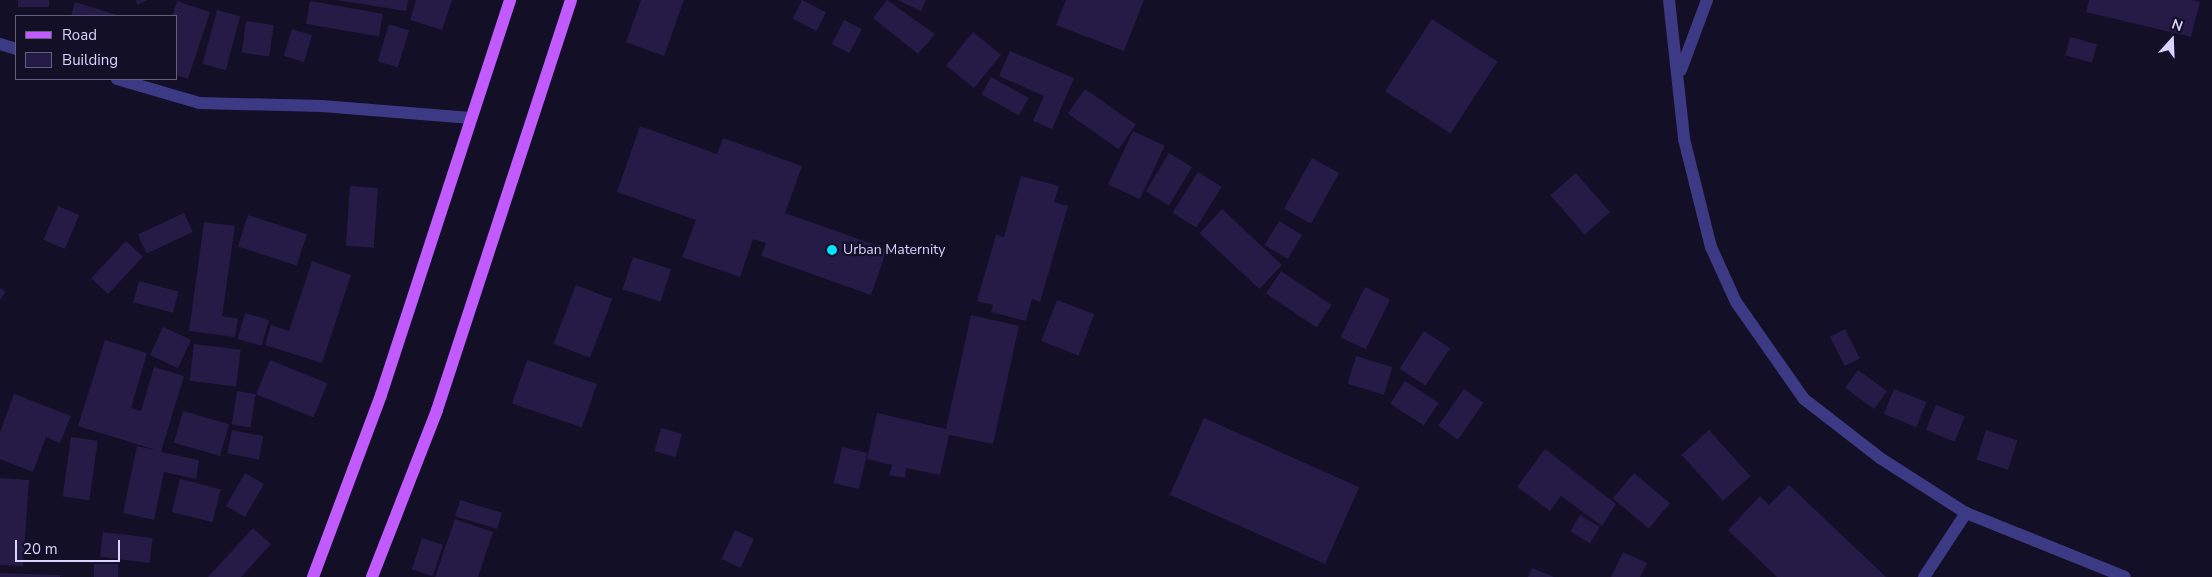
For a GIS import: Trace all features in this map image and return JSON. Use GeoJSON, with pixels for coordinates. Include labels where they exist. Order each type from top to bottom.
{"type":"FeatureCollection","features":[{"type":"Feature","properties":{"kind":"main road"},"geometry":{"type":"LineString","coordinates":[[313,577],[381,395],[510,0]]}},
{"type":"Feature","properties":{"kind":"main road"},"geometry":{"type":"LineString","coordinates":[[372,577],[436,410],[571,0]]}},
{"type":"Feature","properties":{"kind":"street"},"geometry":{"type":"LineString","coordinates":[[1669,0],[1680,72],[1684,139],[1694,193],[1736,302],[1804,399],[1880,458],[1966,513],[2123,577]]}},
{"type":"Feature","properties":{"kind":"street"},"geometry":{"type":"LineString","coordinates":[[1680,72],[1707,0]]}},
{"type":"Feature","properties":{"kind":"street"},"geometry":{"type":"LineString","coordinates":[[0,44],[15,49]]}},
{"type":"Feature","properties":{"kind":"street"},"geometry":{"type":"LineString","coordinates":[[121,80],[199,103],[322,106],[471,118]]}},
{"type":"Feature","properties":{"kind":"street"},"geometry":{"type":"LineString","coordinates":[[1924,577],[1966,513]]}},
{"type":"Feature","properties":{"kind":"building"},"geometry":{"type":"Polygon","coordinates":[[[18,0],[49,0],[49,7],[18,7],[18,0]]]}},
{"type":"Feature","properties":{"kind":"building"},"geometry":{"type":"Polygon","coordinates":[[[136,0],[147,0],[137,5],[136,0]]]}},
{"type":"Feature","properties":{"kind":"building"},"geometry":{"type":"Polygon","coordinates":[[[337,0],[408,0],[406,11],[337,0]]]}},
{"type":"Feature","properties":{"kind":"building"},"geometry":{"type":"Polygon","coordinates":[[[416,0],[452,0],[442,30],[410,20],[416,0]]]}},
{"type":"Feature","properties":{"kind":"building"},"geometry":{"type":"Polygon","coordinates":[[[641,0],[684,0],[664,56],[626,42],[641,0]]]}},
{"type":"Feature","properties":{"kind":"building"},"geometry":{"type":"Polygon","coordinates":[[[802,0],[826,12],[817,31],[792,19],[802,0]]]}},
{"type":"Feature","properties":{"kind":"building"},"geometry":{"type":"Polygon","coordinates":[[[887,0],[935,34],[918,54],[873,18],[887,0]]]}},
{"type":"Feature","properties":{"kind":"building"},"geometry":{"type":"Polygon","coordinates":[[[897,0],[926,0],[921,11],[897,0]]]}},
{"type":"Feature","properties":{"kind":"building"},"geometry":{"type":"Polygon","coordinates":[[[1066,0],[1144,0],[1124,51],[1056,25],[1066,0]]]}},
{"type":"Feature","properties":{"kind":"building"},"geometry":{"type":"Polygon","coordinates":[[[2089,0],[2192,0],[2200,2],[2191,37],[2086,12],[2089,0]]]}},
{"type":"Feature","properties":{"kind":"building"},"geometry":{"type":"Polygon","coordinates":[[[177,1],[210,12],[188,79],[178,76],[178,15],[172,15],[177,1]]]}},
{"type":"Feature","properties":{"kind":"building"},"geometry":{"type":"Polygon","coordinates":[[[310,1],[383,14],[379,37],[306,24],[310,1]]]}},
{"type":"Feature","properties":{"kind":"building"},"geometry":{"type":"Polygon","coordinates":[[[75,2],[117,15],[71,15],[75,2]]]}},
{"type":"Feature","properties":{"kind":"building"},"geometry":{"type":"Polygon","coordinates":[[[217,10],[240,16],[226,70],[203,64],[217,10]]]}},
{"type":"Feature","properties":{"kind":"building"},"geometry":{"type":"Polygon","coordinates":[[[1432,19],[1497,61],[1451,134],[1385,91],[1432,19]]]}},
{"type":"Feature","properties":{"kind":"building"},"geometry":{"type":"Polygon","coordinates":[[[844,20],[862,29],[850,53],[832,44],[844,20]]]}},
{"type":"Feature","properties":{"kind":"building"},"geometry":{"type":"Polygon","coordinates":[[[246,21],[274,25],[269,57],[242,53],[246,21]]]}},
{"type":"Feature","properties":{"kind":"building"},"geometry":{"type":"Polygon","coordinates":[[[389,24],[409,30],[398,67],[378,61],[389,24]]]}},
{"type":"Feature","properties":{"kind":"building"},"geometry":{"type":"Polygon","coordinates":[[[292,29],[312,35],[304,62],[284,56],[292,29]]]}},
{"type":"Feature","properties":{"kind":"building"},"geometry":{"type":"Polygon","coordinates":[[[973,32],[1001,55],[974,88],[946,65],[973,32]]]}},
{"type":"Feature","properties":{"kind":"building"},"geometry":{"type":"Polygon","coordinates":[[[2070,37],[2097,44],[2092,63],[2065,55],[2070,37]]]}},
{"type":"Feature","properties":{"kind":"building"},"geometry":{"type":"Polygon","coordinates":[[[1010,51],[1074,78],[1052,129],[1033,121],[1044,96],[999,76],[1010,51]]]}},
{"type":"Feature","properties":{"kind":"building"},"geometry":{"type":"Polygon","coordinates":[[[991,77],[1029,98],[1019,115],[981,94],[991,77]]]}},
{"type":"Feature","properties":{"kind":"building"},"geometry":{"type":"Polygon","coordinates":[[[1085,89],[1136,125],[1119,149],[1068,114],[1085,89]]]}},
{"type":"Feature","properties":{"kind":"building"},"geometry":{"type":"Polygon","coordinates":[[[640,126],[717,154],[723,138],[802,166],[785,213],[887,249],[871,295],[761,256],[766,243],[753,239],[740,277],[682,257],[696,220],[617,192],[640,126]]]}},
{"type":"Feature","properties":{"kind":"building"},"geometry":{"type":"Polygon","coordinates":[[[1133,131],[1165,146],[1140,199],[1108,184],[1133,131]]]}},
{"type":"Feature","properties":{"kind":"building"},"geometry":{"type":"Polygon","coordinates":[[[1169,153],[1192,167],[1169,205],[1146,192],[1169,153]]]}},
{"type":"Feature","properties":{"kind":"building"},"geometry":{"type":"Polygon","coordinates":[[[1312,158],[1339,173],[1311,224],[1284,209],[1312,158]]]}},
{"type":"Feature","properties":{"kind":"building"},"geometry":{"type":"Polygon","coordinates":[[[1198,172],[1222,187],[1196,228],[1173,213],[1198,172]]]}},
{"type":"Feature","properties":{"kind":"building"},"geometry":{"type":"Polygon","coordinates":[[[1576,173],[1610,212],[1584,235],[1550,195],[1576,173]]]}},
{"type":"Feature","properties":{"kind":"building"},"geometry":{"type":"Polygon","coordinates":[[[1021,176],[1059,186],[1054,202],[1068,206],[1040,302],[1032,299],[1026,321],[991,312],[993,305],[977,301],[996,235],[1004,237],[1021,176]]]}},
{"type":"Feature","properties":{"kind":"building"},"geometry":{"type":"Polygon","coordinates":[[[350,186],[378,188],[374,248],[346,246],[350,186]]]}},
{"type":"Feature","properties":{"kind":"building"},"geometry":{"type":"Polygon","coordinates":[[[58,206],[79,215],[65,249],[44,240],[58,206]]]}},
{"type":"Feature","properties":{"kind":"building"},"geometry":{"type":"Polygon","coordinates":[[[1222,209],[1282,265],[1259,289],[1199,233],[1222,209]]]}},
{"type":"Feature","properties":{"kind":"building"},"geometry":{"type":"Polygon","coordinates":[[[184,213],[193,232],[147,254],[138,235],[184,213]]]}},
{"type":"Feature","properties":{"kind":"building"},"geometry":{"type":"Polygon","coordinates":[[[248,215],[307,234],[297,266],[238,246],[248,215]]]}},
{"type":"Feature","properties":{"kind":"building"},"geometry":{"type":"Polygon","coordinates":[[[1279,221],[1302,235],[1288,259],[1265,245],[1279,221]]]}},
{"type":"Feature","properties":{"kind":"building"},"geometry":{"type":"Polygon","coordinates":[[[204,222],[235,226],[222,316],[238,319],[235,337],[189,331],[204,222]]]}},
{"type":"Feature","properties":{"kind":"building"},"geometry":{"type":"Polygon","coordinates":[[[126,241],[143,257],[108,294],[91,278],[126,241]]]}},
{"type":"Feature","properties":{"kind":"building"},"geometry":{"type":"Polygon","coordinates":[[[633,257],[671,269],[661,302],[622,289],[633,257]]]}},
{"type":"Feature","properties":{"kind":"building"},"geometry":{"type":"Polygon","coordinates":[[[312,261],[351,275],[322,363],[265,345],[271,325],[289,331],[312,261]]]}},
{"type":"Feature","properties":{"kind":"building"},"geometry":{"type":"Polygon","coordinates":[[[1281,271],[1332,305],[1316,327],[1266,293],[1281,271]]]}},
{"type":"Feature","properties":{"kind":"building"},"geometry":{"type":"Polygon","coordinates":[[[139,281],[179,292],[173,313],[133,302],[139,281]]]}},
{"type":"Feature","properties":{"kind":"building"},"geometry":{"type":"Polygon","coordinates":[[[576,285],[612,299],[590,358],[553,344],[576,285]]]}},
{"type":"Feature","properties":{"kind":"building"},"geometry":{"type":"Polygon","coordinates":[[[1365,287],[1390,299],[1366,350],[1340,337],[1365,287]]]}},
{"type":"Feature","properties":{"kind":"building"},"geometry":{"type":"Polygon","coordinates":[[[0,288],[6,292],[0,300],[0,288]]]}},
{"type":"Feature","properties":{"kind":"building"},"geometry":{"type":"Polygon","coordinates":[[[1057,300],[1094,314],[1079,355],[1041,341],[1057,300]]]}},
{"type":"Feature","properties":{"kind":"building"},"geometry":{"type":"Polygon","coordinates":[[[245,313],[269,320],[262,346],[238,339],[245,313]]]}},
{"type":"Feature","properties":{"kind":"building"},"geometry":{"type":"Polygon","coordinates":[[[971,315],[1019,326],[993,444],[949,435],[940,475],[906,468],[905,478],[889,475],[892,465],[867,459],[877,413],[946,429],[971,315]]]}},
{"type":"Feature","properties":{"kind":"building"},"geometry":{"type":"Polygon","coordinates":[[[163,327],[191,340],[178,368],[150,355],[163,327]]]}},
{"type":"Feature","properties":{"kind":"building"},"geometry":{"type":"Polygon","coordinates":[[[1845,329],[1860,358],[1845,366],[1830,337],[1845,329]]]}},
{"type":"Feature","properties":{"kind":"building"},"geometry":{"type":"Polygon","coordinates":[[[1424,331],[1450,348],[1425,386],[1399,369],[1424,331]]]}},
{"type":"Feature","properties":{"kind":"building"},"geometry":{"type":"Polygon","coordinates":[[[105,340],[147,353],[131,408],[141,411],[154,367],[184,376],[161,452],[199,460],[196,479],[164,472],[154,520],[123,513],[137,446],[159,451],[78,426],[105,340]]]}},
{"type":"Feature","properties":{"kind":"building"},"geometry":{"type":"Polygon","coordinates":[[[194,344],[241,350],[236,386],[189,381],[194,344]]]}},
{"type":"Feature","properties":{"kind":"building"},"geometry":{"type":"Polygon","coordinates":[[[1356,356],[1392,367],[1384,395],[1348,384],[1356,356]]]}},
{"type":"Feature","properties":{"kind":"building"},"geometry":{"type":"Polygon","coordinates":[[[270,360],[327,383],[314,418],[256,394],[270,360]]]}},
{"type":"Feature","properties":{"kind":"building"},"geometry":{"type":"Polygon","coordinates":[[[527,360],[597,384],[582,428],[512,403],[527,360]]]}},
{"type":"Feature","properties":{"kind":"building"},"geometry":{"type":"Polygon","coordinates":[[[1858,370],[1887,391],[1874,409],[1845,388],[1858,370]]]}},
{"type":"Feature","properties":{"kind":"building"},"geometry":{"type":"Polygon","coordinates":[[[1405,381],[1439,403],[1424,425],[1390,404],[1405,381]]]}},
{"type":"Feature","properties":{"kind":"building"},"geometry":{"type":"Polygon","coordinates":[[[1464,389],[1484,403],[1458,440],[1438,426],[1464,389]]]}},
{"type":"Feature","properties":{"kind":"building"},"geometry":{"type":"Polygon","coordinates":[[[1894,389],[1926,402],[1916,427],[1884,414],[1894,389]]]}},
{"type":"Feature","properties":{"kind":"building"},"geometry":{"type":"Polygon","coordinates":[[[237,391],[256,394],[250,428],[232,425],[237,391]]]}},
{"type":"Feature","properties":{"kind":"building"},"geometry":{"type":"Polygon","coordinates":[[[14,394],[71,416],[60,443],[46,437],[33,472],[0,459],[0,432],[14,394]]]}},
{"type":"Feature","properties":{"kind":"building"},"geometry":{"type":"Polygon","coordinates":[[[1936,405],[1965,417],[1955,442],[1926,430],[1936,405]]]}},
{"type":"Feature","properties":{"kind":"building"},"geometry":{"type":"Polygon","coordinates":[[[183,411],[229,424],[220,456],[174,443],[183,411]]]}},
{"type":"Feature","properties":{"kind":"building"},"geometry":{"type":"Polygon","coordinates":[[[1204,418],[1359,487],[1325,564],[1170,495],[1204,418]]]}},
{"type":"Feature","properties":{"kind":"building"},"geometry":{"type":"Polygon","coordinates":[[[661,428],[682,434],[676,457],[654,451],[661,428]]]}},
{"type":"Feature","properties":{"kind":"building"},"geometry":{"type":"Polygon","coordinates":[[[232,430],[263,436],[259,460],[227,454],[232,430]]]}},
{"type":"Feature","properties":{"kind":"building"},"geometry":{"type":"Polygon","coordinates":[[[1709,430],[1750,476],[1723,501],[1682,455],[1709,430]]]}},
{"type":"Feature","properties":{"kind":"building"},"geometry":{"type":"Polygon","coordinates":[[[1986,430],[2017,440],[2008,470],[1976,459],[1986,430]]]}},
{"type":"Feature","properties":{"kind":"building"},"geometry":{"type":"Polygon","coordinates":[[[71,437],[98,441],[89,500],[63,496],[71,437]]]}},
{"type":"Feature","properties":{"kind":"building"},"geometry":{"type":"Polygon","coordinates":[[[842,447],[867,453],[859,489],[834,483],[842,447]]]}},
{"type":"Feature","properties":{"kind":"building"},"geometry":{"type":"Polygon","coordinates":[[[1545,449],[1616,504],[1602,526],[1561,496],[1550,511],[1517,487],[1545,449]]]}},
{"type":"Feature","properties":{"kind":"building"},"geometry":{"type":"Polygon","coordinates":[[[245,473],[264,484],[245,517],[226,506],[245,473]]]}},
{"type":"Feature","properties":{"kind":"building"},"geometry":{"type":"Polygon","coordinates":[[[1634,473],[1670,503],[1649,528],[1613,498],[1634,473]]]}},
{"type":"Feature","properties":{"kind":"building"},"geometry":{"type":"Polygon","coordinates":[[[0,478],[29,480],[23,566],[0,565],[0,478]]]}},
{"type":"Feature","properties":{"kind":"building"},"geometry":{"type":"Polygon","coordinates":[[[180,479],[221,489],[213,522],[172,512],[180,479]]]}},
{"type":"Feature","properties":{"kind":"building"},"geometry":{"type":"Polygon","coordinates":[[[1789,485],[1886,577],[1777,577],[1728,530],[1760,496],[1769,505],[1789,485]]]}},
{"type":"Feature","properties":{"kind":"building"},"geometry":{"type":"Polygon","coordinates":[[[460,500],[502,513],[497,529],[455,516],[460,500]]]}},
{"type":"Feature","properties":{"kind":"building"},"geometry":{"type":"Polygon","coordinates":[[[1580,515],[1600,527],[1590,543],[1570,531],[1580,515]]]}},
{"type":"Feature","properties":{"kind":"building"},"geometry":{"type":"Polygon","coordinates":[[[455,519],[493,532],[478,577],[435,577],[455,519]]]}},
{"type":"Feature","properties":{"kind":"building"},"geometry":{"type":"Polygon","coordinates":[[[253,528],[271,544],[241,577],[208,577],[253,528]]]}},
{"type":"Feature","properties":{"kind":"building"},"geometry":{"type":"Polygon","coordinates":[[[735,530],[754,539],[741,568],[721,559],[735,530]]]}},
{"type":"Feature","properties":{"kind":"building"},"geometry":{"type":"Polygon","coordinates":[[[103,532],[153,538],[150,563],[100,557],[103,532]]]}},
{"type":"Feature","properties":{"kind":"building"},"geometry":{"type":"Polygon","coordinates":[[[422,538],[443,545],[433,576],[412,569],[422,538]]]}},
{"type":"Feature","properties":{"kind":"building"},"geometry":{"type":"Polygon","coordinates":[[[1623,552],[1647,563],[1640,577],[1611,577],[1623,552]]]}},
{"type":"Feature","properties":{"kind":"building"},"geometry":{"type":"Polygon","coordinates":[[[94,564],[118,564],[118,577],[94,577],[94,564]]]}},
{"type":"Feature","properties":{"kind":"building"},"geometry":{"type":"Polygon","coordinates":[[[1532,568],[1554,577],[1528,577],[1532,568]]]}},
{"type":"Feature","properties":{"kind":"building"},"geometry":{"type":"Polygon","coordinates":[[[0,573],[60,575],[60,577],[0,577],[0,573]]]}},
{"type":"Feature","properties":{"kind":"place","name":"Urban Maternity"},"geometry":{"type":"Point","coordinates":[832,250]}}]}
